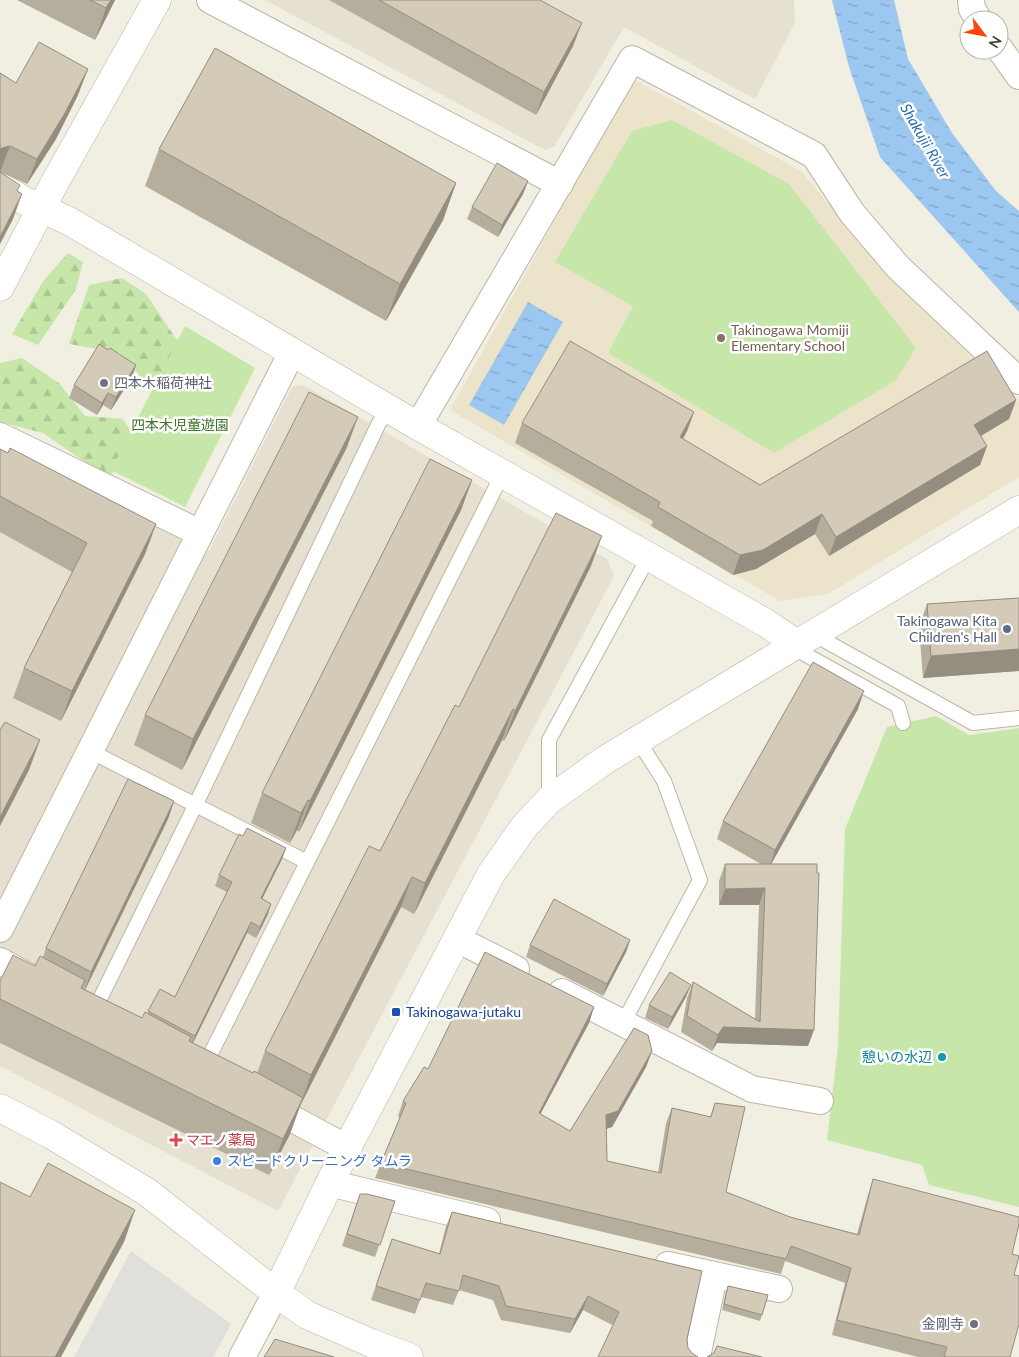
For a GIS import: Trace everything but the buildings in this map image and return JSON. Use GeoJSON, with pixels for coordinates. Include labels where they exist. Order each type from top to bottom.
{"type":"FeatureCollection","features":[{"type":"Feature","properties":{"kind":"street"},"geometry":{"type":"LineString","coordinates":[[0,287],[41,208],[157,0]]}},
{"type":"Feature","properties":{"kind":"street"},"geometry":{"type":"LineString","coordinates":[[210,0],[560,184]]}},
{"type":"Feature","properties":{"kind":"street"},"geometry":{"type":"LineString","coordinates":[[418,426],[632,60],[814,155],[852,213],[898,267],[1019,381]]}},
{"type":"Feature","properties":{"kind":"street"},"geometry":{"type":"LineString","coordinates":[[1008,60],[1019,76]]}},
{"type":"Feature","properties":{"kind":"street"},"geometry":{"type":"LineString","coordinates":[[0,187],[69,221],[390,410],[801,641]]}},
{"type":"Feature","properties":{"kind":"street"},"geometry":{"type":"LineString","coordinates":[[0,929],[292,352]]}},
{"type":"Feature","properties":{"kind":"street"},"geometry":{"type":"LineString","coordinates":[[0,436],[200,533]]}},
{"type":"Feature","properties":{"kind":"street"},"geometry":{"type":"LineString","coordinates":[[242,1357],[276,1293],[347,1148],[491,874],[524,827],[549,800],[577,778],[1019,510]]}},
{"type":"Feature","properties":{"kind":"street"},"geometry":{"type":"LineString","coordinates":[[457,938],[752,1089],[820,1101]]}},
{"type":"Feature","properties":{"kind":"street"},"geometry":{"type":"LineString","coordinates":[[0,961],[119,1025]]}},
{"type":"Feature","properties":{"kind":"street"},"geometry":{"type":"LineString","coordinates":[[177,1057],[347,1148]]}},
{"type":"Feature","properties":{"kind":"street"},"geometry":{"type":"LineString","coordinates":[[0,1108],[50,1134],[147,1192],[276,1293],[315,1318],[370,1343],[409,1357]]}},
{"type":"Feature","properties":{"kind":"street"},"geometry":{"type":"LineString","coordinates":[[329,1183],[511,1227]]}},
{"type":"Feature","properties":{"kind":"street"},"geometry":{"type":"LineString","coordinates":[[646,1259],[714,1276],[779,1289]]}},
{"type":"Feature","properties":{"kind":"street"},"geometry":{"type":"LineString","coordinates":[[697,1357],[714,1276]]}},
{"type":"Feature","properties":{"kind":"lane"},"geometry":{"type":"LineString","coordinates":[[77,1002],[195,806],[379,423],[390,410]]}},
{"type":"Feature","properties":{"kind":"lane"},"geometry":{"type":"LineString","coordinates":[[202,1071],[503,473]]}},
{"type":"Feature","properties":{"kind":"lane"},"geometry":{"type":"LineString","coordinates":[[549,800],[549,740],[649,556]]}},
{"type":"Feature","properties":{"kind":"lane"},"geometry":{"type":"LineString","coordinates":[[801,641],[973,723],[1019,718]]}},
{"type":"Feature","properties":{"kind":"lane"},"geometry":{"type":"LineString","coordinates":[[801,641],[898,706],[903,723]]}},
{"type":"Feature","properties":{"kind":"lane"},"geometry":{"type":"LineString","coordinates":[[623,1023],[700,880],[664,781],[638,740]]}},
{"type":"Feature","properties":{"kind":"lane"},"geometry":{"type":"LineString","coordinates":[[90,751],[307,862]]}},
{"type":"Feature","properties":{"kind":"shaded area"},"geometry":{"type":"Polygon","coordinates":[[[265,0],[794,0],[795,23],[755,99],[624,27],[554,147],[545,150],[265,0]]]}},
{"type":"Feature","properties":{"kind":"shaded area","name":"Takinogawa Momiji Elementary School"},"geometry":{"type":"Polygon","coordinates":[[[633,79],[801,171],[887,274],[1019,402],[1019,477],[828,594],[780,601],[450,410],[633,79]]]}},
{"type":"Feature","properties":{"kind":"shaded area"},"geometry":{"type":"Polygon","coordinates":[[[303,385],[607,559],[614,576],[278,1211],[0,1066],[0,447],[209,551],[292,387],[303,385]]]}},
{"type":"Feature","properties":{"kind":"shaded area"},"geometry":{"type":"Polygon","coordinates":[[[131,1251],[231,1324],[213,1357],[74,1357],[131,1251]]]}},
{"type":"Feature","properties":{"kind":"green space"},"geometry":{"type":"Polygon","coordinates":[[[672,120],[789,184],[916,348],[895,381],[774,453],[608,353],[633,306],[555,262],[632,131],[672,120]]]}},
{"type":"Feature","properties":{"kind":"green space"},"geometry":{"type":"Polygon","coordinates":[[[68,253],[83,262],[76,289],[38,345],[12,334],[44,280],[68,253]]]}},
{"type":"Feature","properties":{"kind":"green space"},"geometry":{"type":"Polygon","coordinates":[[[122,278],[146,294],[185,352],[151,389],[120,353],[69,344],[89,285],[122,278]]]}},
{"type":"Feature","properties":{"kind":"green space","name":"四本木児童遊園"},"geometry":{"type":"Polygon","coordinates":[[[185,326],[255,368],[185,507],[111,470],[185,326]]]}},
{"type":"Feature","properties":{"kind":"green space"},"geometry":{"type":"Polygon","coordinates":[[[22,358],[59,383],[85,416],[123,419],[138,443],[108,478],[43,433],[0,422],[0,363],[22,358]]]}},
{"type":"Feature","properties":{"kind":"green space"},"geometry":{"type":"Polygon","coordinates":[[[936,716],[969,735],[1019,728],[1019,1207],[929,1185],[922,1165],[827,1140],[838,1046],[845,829],[887,727],[936,716]]]}},
{"type":"Feature","properties":{"kind":"water","name":"Shakujii River"},"geometry":{"type":"Polygon","coordinates":[[[832,0],[894,0],[908,59],[952,133],[996,191],[1019,211],[1019,312],[880,157],[849,67],[832,0]]]}},
{"type":"Feature","properties":{"kind":"water"},"geometry":{"type":"Polygon","coordinates":[[[528,302],[563,322],[504,425],[469,405],[528,302]]]}},
{"type":"Feature","properties":{"kind":"place","name":"Takinogawa Momiji Elementary School"},"geometry":{"type":"Point","coordinates":[721,338]}},
{"type":"Feature","properties":{"kind":"place","name":"四本木稲荷神社"},"geometry":{"type":"Point","coordinates":[104,383]}},
{"type":"Feature","properties":{"kind":"place","name":"Takinogawa Kita Children's Hall"},"geometry":{"type":"Point","coordinates":[1007,629]}},
{"type":"Feature","properties":{"kind":"place","name":"Takinogawa-jutaku"},"geometry":{"type":"Point","coordinates":[396,1012]}},
{"type":"Feature","properties":{"kind":"place","name":"憩いの水辺"},"geometry":{"type":"Point","coordinates":[942,1057]}},
{"type":"Feature","properties":{"kind":"place","name":"マエノ薬局"},"geometry":{"type":"Point","coordinates":[176,1140]}},
{"type":"Feature","properties":{"kind":"place","name":"スピードクリーニング タムラ"},"geometry":{"type":"Point","coordinates":[217,1161]}},
{"type":"Feature","properties":{"kind":"place","name":"金剛寺"},"geometry":{"type":"Point","coordinates":[974,1324]}}]}
